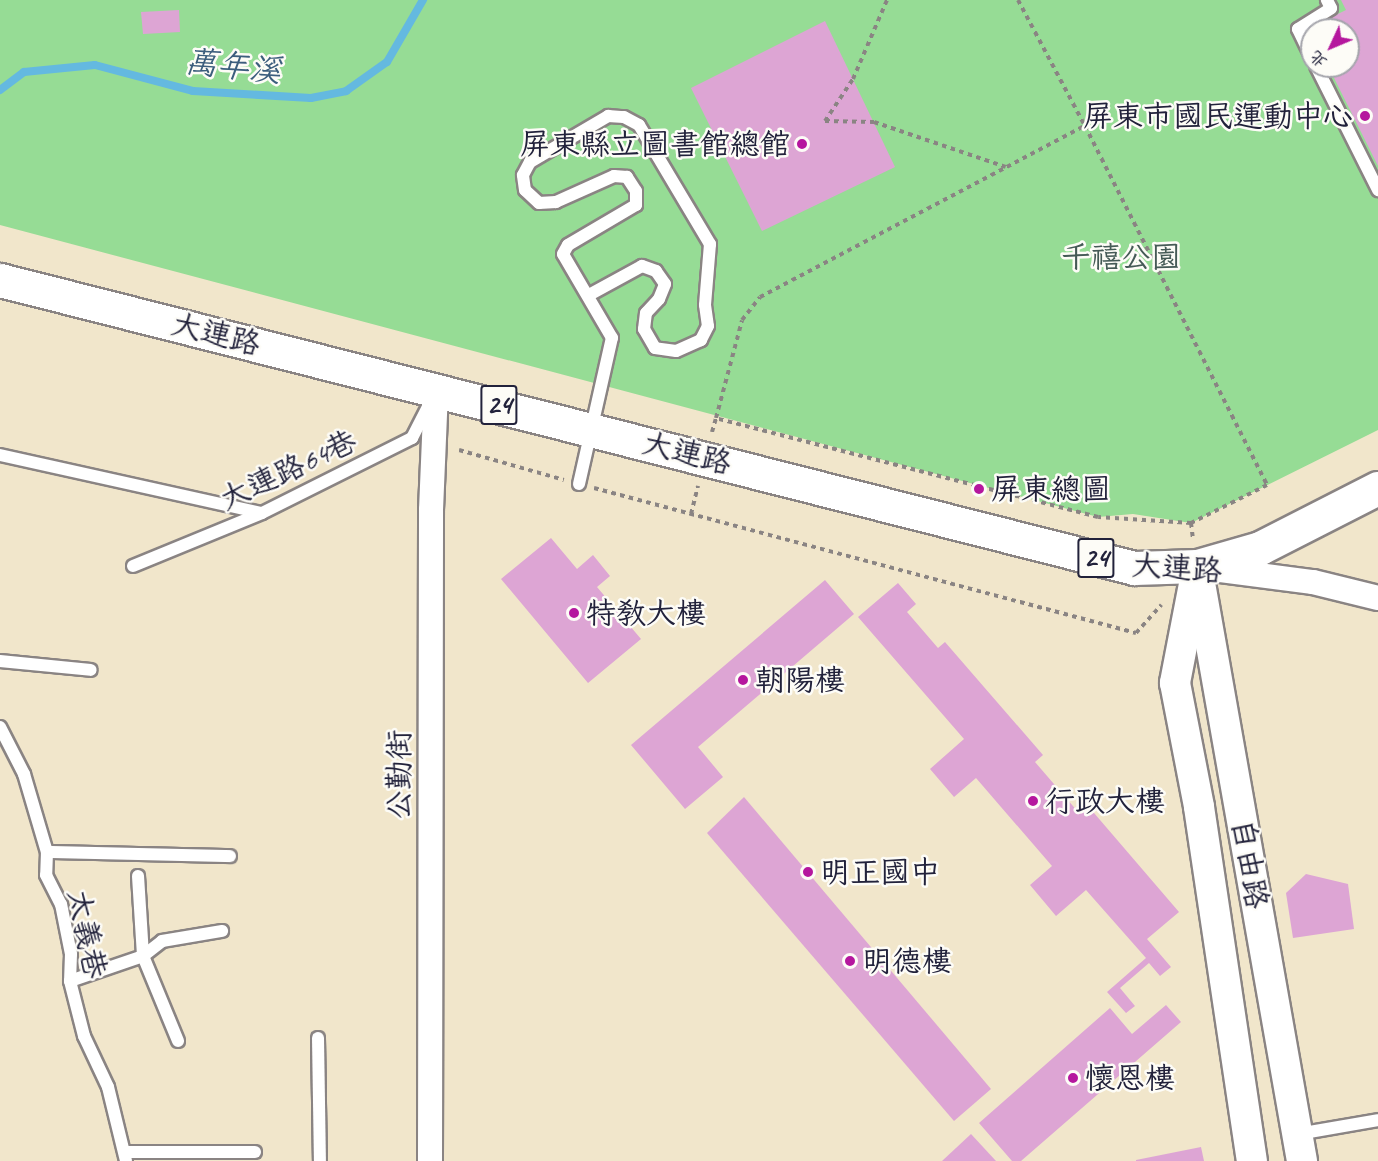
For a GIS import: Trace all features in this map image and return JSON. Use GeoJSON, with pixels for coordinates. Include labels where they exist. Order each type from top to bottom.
{"type":"FeatureCollection","features":[{"type":"Feature","properties":{"kind":"main road","name":"大連路"},"geometry":{"type":"LineString","coordinates":[[0,280],[1134,568],[1197,567]]}},
{"type":"Feature","properties":{"kind":"main road","name":"24"},"geometry":{"type":"LineString","coordinates":[[1197,567],[1260,548],[1378,488]]}},
{"type":"Feature","properties":{"kind":"street","name":"公勤街"},"geometry":{"type":"LineString","coordinates":[[430,1161],[431,510],[436,389]]}},
{"type":"Feature","properties":{"kind":"street","name":"大連路"},"geometry":{"type":"LineString","coordinates":[[1197,567],[1313,582],[1378,598]]}},
{"type":"Feature","properties":{"kind":"street","name":"自由路"},"geometry":{"type":"LineString","coordinates":[[1197,567],[1300,1148]]}},
{"type":"Feature","properties":{"kind":"street","name":"自由路"},"geometry":{"type":"LineString","coordinates":[[1197,567],[1175,683],[1199,807],[1252,1161]]}},
{"type":"Feature","properties":{"kind":"lane"},"geometry":{"type":"LineString","coordinates":[[1315,18],[1331,8],[1327,0]]}},
{"type":"Feature","properties":{"kind":"lane"},"geometry":{"type":"LineString","coordinates":[[1322,78],[1378,190]]}},
{"type":"Feature","properties":{"kind":"lane"},"geometry":{"type":"LineString","coordinates":[[579,484],[612,339],[590,295],[563,254],[568,245],[636,205],[636,191],[627,177],[614,176],[556,202],[539,203],[525,190],[523,175],[530,162],[608,116],[624,117],[639,125],[710,244],[705,305],[708,326],[701,340],[676,351],[655,348],[644,329],[646,313],[659,299],[665,284],[656,271],[642,266],[590,295]]}},
{"type":"Feature","properties":{"kind":"lane","name":"大連路64巷"},"geometry":{"type":"LineString","coordinates":[[133,566],[262,513],[412,438],[436,389]]}},
{"type":"Feature","properties":{"kind":"lane"},"geometry":{"type":"LineString","coordinates":[[0,455],[262,513]]}},
{"type":"Feature","properties":{"kind":"lane"},"geometry":{"type":"LineString","coordinates":[[0,661],[92,670]]}},
{"type":"Feature","properties":{"kind":"lane","name":"太義巷"},"geometry":{"type":"LineString","coordinates":[[0,728],[24,774],[47,852],[46,875],[61,904],[71,954],[70,981],[84,1036],[108,1087],[126,1157]]}},
{"type":"Feature","properties":{"kind":"lane"},"geometry":{"type":"LineString","coordinates":[[47,852],[231,856]]}},
{"type":"Feature","properties":{"kind":"lane"},"geometry":{"type":"LineString","coordinates":[[138,876],[143,956],[178,1041]]}},
{"type":"Feature","properties":{"kind":"lane"},"geometry":{"type":"LineString","coordinates":[[70,981],[143,956],[162,941],[222,931]]}},
{"type":"Feature","properties":{"kind":"lane"},"geometry":{"type":"LineString","coordinates":[[318,1038],[320,1161]]}},
{"type":"Feature","properties":{"kind":"lane"},"geometry":{"type":"LineString","coordinates":[[1300,1148],[1378,1120]]}},
{"type":"Feature","properties":{"kind":"lane"},"geometry":{"type":"LineString","coordinates":[[126,1157],[255,1152]]}},
{"type":"Feature","properties":{"kind":"path"},"geometry":{"type":"LineString","coordinates":[[887,0],[853,79],[825,121],[874,122],[1006,167]]}},
{"type":"Feature","properties":{"kind":"path"},"geometry":{"type":"LineString","coordinates":[[716,418],[1098,517],[1191,523],[1267,485],[1085,126],[1018,0]]}},
{"type":"Feature","properties":{"kind":"path"},"geometry":{"type":"LineString","coordinates":[[691,514],[742,320],[760,297],[1085,126]]}},
{"type":"Feature","properties":{"kind":"path"},"geometry":{"type":"LineString","coordinates":[[455,444],[460,452],[1136,633],[1167,600]]}},
{"type":"Feature","properties":{"kind":"path"},"geometry":{"type":"LineString","coordinates":[[1191,523],[1197,567]]}},
{"type":"Feature","properties":{"kind":"green space","name":"千禧公園"},"geometry":{"type":"Polygon","coordinates":[[[0,0],[1378,0],[1378,430],[1191,523],[1133,514],[1098,517],[0,225],[0,0]]]}},
{"type":"Feature","properties":{"kind":"building","name":"屏東市國民運動中心"},"geometry":{"type":"Polygon","coordinates":[[[1341,0],[1378,0],[1378,166],[1334,78],[1360,78],[1360,18],[1330,18],[1346,10],[1341,0]]]}},
{"type":"Feature","properties":{"kind":"building"},"geometry":{"type":"Polygon","coordinates":[[[179,10],[180,32],[143,34],[141,12],[179,10]]]}},
{"type":"Feature","properties":{"kind":"building","name":"屏東縣立圖書館總館"},"geometry":{"type":"Polygon","coordinates":[[[825,21],[895,167],[762,231],[691,88],[825,21]]]}},
{"type":"Feature","properties":{"kind":"building","name":"特教大樓"},"geometry":{"type":"Polygon","coordinates":[[[551,538],[577,569],[593,555],[610,576],[597,587],[641,639],[588,683],[501,579],[551,538]]]}},
{"type":"Feature","properties":{"kind":"building","name":"朝陽樓"},"geometry":{"type":"Polygon","coordinates":[[[825,580],[854,614],[698,747],[723,777],[685,809],[631,745],[825,580]]]}},
{"type":"Feature","properties":{"kind":"building","name":"行政大樓"},"geometry":{"type":"Polygon","coordinates":[[[898,583],[916,604],[907,612],[938,648],[945,642],[1043,755],[1035,762],[1079,813],[1088,806],[1179,912],[1147,939],[1171,967],[1160,976],[1149,963],[1120,988],[1135,1006],[1126,1013],[1107,992],[1146,958],[1086,890],[1056,916],[1030,885],[1052,866],[976,778],[954,797],[930,769],[964,739],[858,617],[898,583]]]}},
{"type":"Feature","properties":{"kind":"building","name":"明德樓"},"geometry":{"type":"Polygon","coordinates":[[[744,797],[991,1089],[954,1121],[707,833],[744,797]]]}},
{"type":"Feature","properties":{"kind":"building"},"geometry":{"type":"Polygon","coordinates":[[[1306,874],[1348,884],[1354,929],[1293,938],[1286,893],[1306,874]]]}},
{"type":"Feature","properties":{"kind":"building","name":"懷恩樓"},"geometry":{"type":"Polygon","coordinates":[[[1166,1005],[1181,1022],[1021,1161],[1012,1161],[979,1123],[1110,1008],[1132,1034],[1166,1005]]]}},
{"type":"Feature","properties":{"kind":"building"},"geometry":{"type":"Polygon","coordinates":[[[971,1134],[996,1161],[942,1161],[971,1134]]]}},
{"type":"Feature","properties":{"kind":"building"},"geometry":{"type":"Polygon","coordinates":[[[1201,1147],[1204,1161],[1136,1161],[1136,1160],[1201,1147]]]}},
{"type":"Feature","properties":{"kind":"waterway","name":"萬年溪"},"geometry":{"type":"LineString","coordinates":[[0,90],[24,72],[95,65],[193,91],[311,98],[346,91],[387,62],[423,0]]}},
{"type":"Feature","properties":{"kind":"place","name":"屏東市國民運動中心"},"geometry":{"type":"Point","coordinates":[1365,116]}},
{"type":"Feature","properties":{"kind":"place","name":"屏東縣立圖書館總館"},"geometry":{"type":"Point","coordinates":[802,144]}},
{"type":"Feature","properties":{"kind":"place","name":"屏東總圖"},"geometry":{"type":"Point","coordinates":[979,489]}},
{"type":"Feature","properties":{"kind":"place","name":"特教大樓"},"geometry":{"type":"Point","coordinates":[574,613]}},
{"type":"Feature","properties":{"kind":"place","name":"朝陽樓"},"geometry":{"type":"Point","coordinates":[743,680]}},
{"type":"Feature","properties":{"kind":"place","name":"行政大樓"},"geometry":{"type":"Point","coordinates":[1033,801]}},
{"type":"Feature","properties":{"kind":"place","name":"明正國中"},"geometry":{"type":"Point","coordinates":[808,872]}},
{"type":"Feature","properties":{"kind":"place","name":"明德樓"},"geometry":{"type":"Point","coordinates":[850,961]}},
{"type":"Feature","properties":{"kind":"place","name":"懷恩樓"},"geometry":{"type":"Point","coordinates":[1073,1078]}}]}
